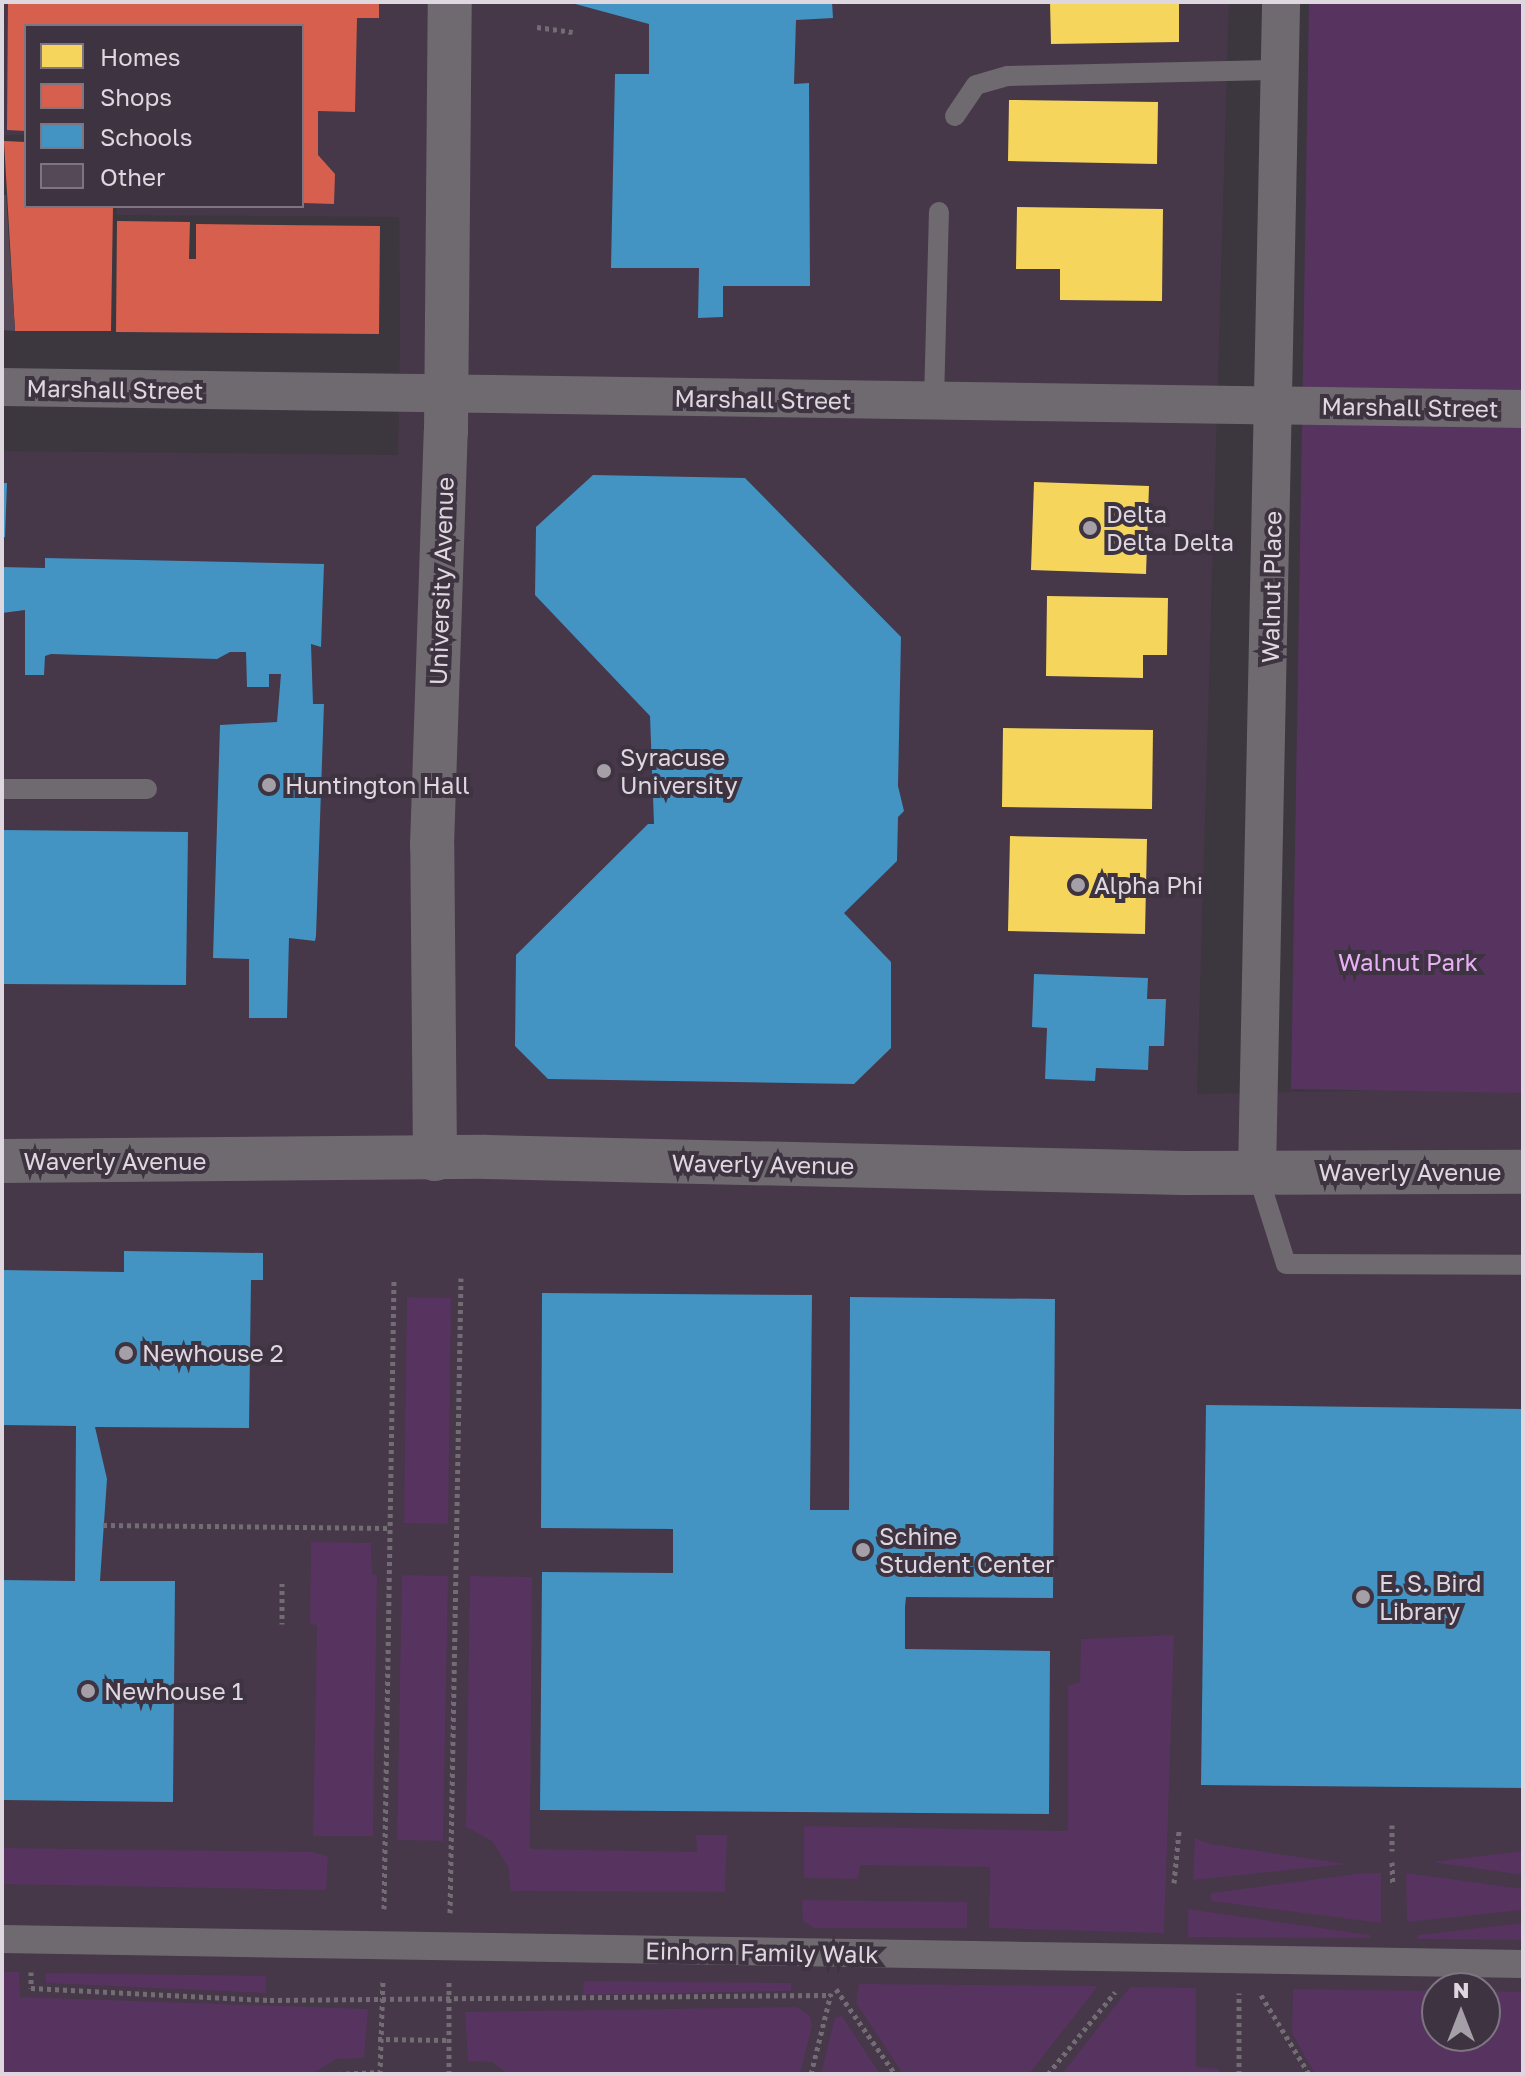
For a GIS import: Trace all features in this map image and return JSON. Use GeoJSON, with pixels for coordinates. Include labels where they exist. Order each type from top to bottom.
{"type":"FeatureCollection","features":[{"type":"Feature","properties":{"kind":"street","name":"University Avenue"},"geometry":{"type":"LineString","coordinates":[[435,1159],[432,846],[446,397],[450,2]]}},
{"type":"Feature","properties":{"kind":"street","name":"Walnut Place"},"geometry":{"type":"LineString","coordinates":[[1257,1172],[1281,2]]}},
{"type":"Feature","properties":{"kind":"street","name":"Marshall Street"},"geometry":{"type":"LineString","coordinates":[[2,387],[446,397],[1275,402],[1523,409]]}},
{"type":"Feature","properties":{"kind":"street","name":"Waverly Avenue"},"geometry":{"type":"LineString","coordinates":[[2,1161],[435,1159],[1257,1172],[1523,1172]]}},
{"type":"Feature","properties":{"kind":"street","name":"Einhorn Family Walk"},"geometry":{"type":"LineString","coordinates":[[2,1939],[1523,1964]]}},
{"type":"Feature","properties":{"kind":"lane"},"geometry":{"type":"LineString","coordinates":[[955,116],[976,85],[1008,76],[1280,70]]}},
{"type":"Feature","properties":{"kind":"lane"},"geometry":{"type":"LineString","coordinates":[[934,401],[939,212]]}},
{"type":"Feature","properties":{"kind":"lane"},"geometry":{"type":"LineString","coordinates":[[2,789],[147,789]]}},
{"type":"Feature","properties":{"kind":"lane"},"geometry":{"type":"LineString","coordinates":[[1257,1172],[1286,1264],[1523,1265]]}},
{"type":"Feature","properties":{"kind":"path"},"geometry":{"type":"LineString","coordinates":[[537,27],[573,32]]}},
{"type":"Feature","properties":{"kind":"path"},"geometry":{"type":"LineString","coordinates":[[384,1891],[394,1278]]}},
{"type":"Feature","properties":{"kind":"path"},"geometry":{"type":"LineString","coordinates":[[451,1890],[461,1278]]}},
{"type":"Feature","properties":{"kind":"path"},"geometry":{"type":"LineString","coordinates":[[103,1525],[390,1528]]}},
{"type":"Feature","properties":{"kind":"path"},"geometry":{"type":"LineString","coordinates":[[282,1583],[282,1624]]}},
{"type":"Feature","properties":{"kind":"path"},"geometry":{"type":"LineString","coordinates":[[1392,1825],[1392,1851]]}},
{"type":"Feature","properties":{"kind":"path"},"geometry":{"type":"LineString","coordinates":[[1174,1883],[1179,1831]]}},
{"type":"Feature","properties":{"kind":"path"},"geometry":{"type":"LineString","coordinates":[[1392,1862],[1393,1885]]}},
{"type":"Feature","properties":{"kind":"path"},"geometry":{"type":"LineString","coordinates":[[32,1939],[31,1988],[449,2003],[831,1995]]}},
{"type":"Feature","properties":{"kind":"path"},"geometry":{"type":"LineString","coordinates":[[338,2074],[380,2073],[378,2039],[383,2002],[383,1946]]}},
{"type":"Feature","properties":{"kind":"path"},"geometry":{"type":"LineString","coordinates":[[449,1948],[449,2074]]}},
{"type":"Feature","properties":{"kind":"path"},"geometry":{"type":"LineString","coordinates":[[1239,1960],[1239,2074]]}},
{"type":"Feature","properties":{"kind":"path"},"geometry":{"type":"LineString","coordinates":[[1239,1960],[1309,2074]]}},
{"type":"Feature","properties":{"kind":"path"},"geometry":{"type":"LineString","coordinates":[[811,2074],[833,1985],[895,2074]]}},
{"type":"Feature","properties":{"kind":"path"},"geometry":{"type":"LineString","coordinates":[[1048,2074],[1119,1988]]}},
{"type":"Feature","properties":{"kind":"path"},"geometry":{"type":"LineString","coordinates":[[378,2039],[448,2040]]}},
{"type":"Feature","properties":{"kind":"shaded area","name":"Syracuse University"},"geometry":{"type":"Polygon","coordinates":[[[2,2],[1229,2],[1197,1094],[1523,1087],[1523,2074],[2,2074],[2,451],[398,455],[400,330],[399,217],[117,215],[117,208],[304,208],[304,24],[24,24],[24,135],[2,135],[2,2]]]}},
{"type":"Feature","properties":{"kind":"green space","name":"Walnut Park"},"geometry":{"type":"Polygon","coordinates":[[[1309,2],[1523,2],[1523,1093],[1291,1089],[1309,2]]]}},
{"type":"Feature","properties":{"kind":"green space"},"geometry":{"type":"Polygon","coordinates":[[[407,1297],[451,1298],[448,1524],[404,1523],[407,1297]]]}},
{"type":"Feature","properties":{"kind":"green space"},"geometry":{"type":"Polygon","coordinates":[[[311,1542],[371,1543],[372,1574],[377,1575],[373,1836],[313,1836],[317,1625],[310,1624],[311,1542]]]}},
{"type":"Feature","properties":{"kind":"green space"},"geometry":{"type":"Polygon","coordinates":[[[402,1575],[448,1576],[443,1841],[397,1840],[402,1575]]]}},
{"type":"Feature","properties":{"kind":"green space"},"geometry":{"type":"Polygon","coordinates":[[[470,1576],[532,1577],[530,1849],[697,1852],[696,1835],[727,1835],[725,1892],[511,1891],[508,1866],[492,1841],[466,1827],[470,1576]]]}},
{"type":"Feature","properties":{"kind":"green space"},"geometry":{"type":"Polygon","coordinates":[[[1174,1635],[1164,1933],[989,1928],[990,1867],[860,1865],[858,1879],[804,1878],[804,1826],[1068,1831],[1068,1686],[1080,1682],[1081,1639],[1174,1635]]]}},
{"type":"Feature","properties":{"kind":"green space"},"geometry":{"type":"Polygon","coordinates":[[[1195,1838],[1210,1844],[1347,1864],[1193,1880],[1195,1838]]]}},
{"type":"Feature","properties":{"kind":"green space"},"geometry":{"type":"Polygon","coordinates":[[[2,1848],[312,1852],[328,1856],[326,1890],[2,1884],[2,1848]]]}},
{"type":"Feature","properties":{"kind":"green space"},"geometry":{"type":"Polygon","coordinates":[[[1523,1851],[1523,1875],[1431,1862],[1523,1851]]]}},
{"type":"Feature","properties":{"kind":"green space"},"geometry":{"type":"Polygon","coordinates":[[[1381,1873],[1381,1923],[1211,1901],[1211,1893],[1381,1873]]]}},
{"type":"Feature","properties":{"kind":"green space"},"geometry":{"type":"Polygon","coordinates":[[[1406,1873],[1523,1889],[1523,1910],[1407,1922],[1406,1873]]]}},
{"type":"Feature","properties":{"kind":"green space"},"geometry":{"type":"Polygon","coordinates":[[[802,1900],[967,1902],[967,1928],[814,1928],[803,1921],[802,1900]]]}},
{"type":"Feature","properties":{"kind":"green space"},"geometry":{"type":"Polygon","coordinates":[[[1188,1909],[1370,1935],[1370,1938],[1188,1937],[1188,1909]]]}},
{"type":"Feature","properties":{"kind":"green space"},"geometry":{"type":"Polygon","coordinates":[[[1523,1923],[1523,1940],[1418,1939],[1417,1935],[1523,1923]]]}},
{"type":"Feature","properties":{"kind":"green space"},"geometry":{"type":"Polygon","coordinates":[[[2,1972],[19,1972],[20,1997],[368,2009],[364,2058],[336,2059],[312,2074],[2,2074],[2,1972]]]}},
{"type":"Feature","properties":{"kind":"green space"},"geometry":{"type":"Polygon","coordinates":[[[45,1973],[266,1976],[266,1993],[46,1983],[45,1973]]]}},
{"type":"Feature","properties":{"kind":"green space"},"geometry":{"type":"Polygon","coordinates":[[[584,1981],[791,1983],[791,1991],[583,1995],[584,1981]]]}},
{"type":"Feature","properties":{"kind":"green space"},"geometry":{"type":"Polygon","coordinates":[[[859,1984],[1098,1986],[1029,2074],[903,2074],[856,2003],[859,1984]]]}},
{"type":"Feature","properties":{"kind":"green space"},"geometry":{"type":"Polygon","coordinates":[[[1130,1987],[1196,1988],[1196,2067],[1219,2069],[1219,2074],[1062,2074],[1130,1987]]]}},
{"type":"Feature","properties":{"kind":"green space"},"geometry":{"type":"Polygon","coordinates":[[[1293,1989],[1421,1991],[1421,2052],[1501,2052],[1501,1991],[1523,1992],[1523,2074],[1315,2074],[1292,2033],[1293,1989]]]}},
{"type":"Feature","properties":{"kind":"green space"},"geometry":{"type":"Polygon","coordinates":[[[797,2007],[810,2016],[812,2026],[800,2074],[508,2074],[492,2062],[468,2061],[465,2012],[797,2007]]]}},
{"type":"Feature","properties":{"kind":"green space"},"geometry":{"type":"Polygon","coordinates":[[[842,2016],[880,2074],[821,2074],[835,2017],[842,2016]]]}},
{"type":"Feature","properties":{"kind":"building: Homes"},"geometry":{"type":"Polygon","coordinates":[[[1050,2],[1179,2],[1179,42],[1051,44],[1050,2]]]}},
{"type":"Feature","properties":{"kind":"building: Homes"},"geometry":{"type":"Polygon","coordinates":[[[1009,100],[1158,102],[1157,164],[1008,161],[1009,100]]]}},
{"type":"Feature","properties":{"kind":"building: Homes"},"geometry":{"type":"Polygon","coordinates":[[[1017,207],[1163,209],[1162,301],[1060,300],[1060,269],[1016,269],[1017,207]]]}},
{"type":"Feature","properties":{"kind":"building: Homes","name":"Delta Delta Delta"},"geometry":{"type":"Polygon","coordinates":[[[1034,482],[1149,486],[1146,574],[1031,570],[1034,482]]]}},
{"type":"Feature","properties":{"kind":"building: Homes"},"geometry":{"type":"Polygon","coordinates":[[[1047,596],[1168,598],[1167,655],[1143,655],[1143,678],[1046,676],[1047,596]]]}},
{"type":"Feature","properties":{"kind":"building: Homes"},"geometry":{"type":"Polygon","coordinates":[[[1003,728],[1153,730],[1152,809],[1002,807],[1003,728]]]}},
{"type":"Feature","properties":{"kind":"building: Homes","name":"Alpha Phi"},"geometry":{"type":"Polygon","coordinates":[[[1010,836],[1147,839],[1145,934],[1008,931],[1010,836]]]}},
{"type":"Feature","properties":{"kind":"building: Shops"},"geometry":{"type":"Polygon","coordinates":[[[8,2],[379,2],[379,18],[357,18],[355,112],[318,111],[318,155],[335,174],[334,204],[304,203],[304,24],[24,24],[24,131],[7,130],[8,2]]]}},
{"type":"Feature","properties":{"kind":"building: Shops"},"geometry":{"type":"Polygon","coordinates":[[[4,141],[24,142],[24,208],[113,208],[111,331],[15,331],[4,141]]]}},
{"type":"Feature","properties":{"kind":"building: Shops"},"geometry":{"type":"Polygon","coordinates":[[[117,221],[190,222],[189,259],[196,259],[196,224],[380,226],[379,334],[116,332],[117,221]]]}},
{"type":"Feature","properties":{"kind":"building: Schools"},"geometry":{"type":"Polygon","coordinates":[[[568,2],[832,2],[833,18],[796,20],[794,84],[809,83],[810,286],[723,286],[723,317],[698,318],[699,268],[611,268],[615,74],[649,74],[649,24],[568,2]]]}},
{"type":"Feature","properties":{"kind":"building: Schools"},"geometry":{"type":"Polygon","coordinates":[[[593,475],[745,478],[901,637],[898,786],[904,811],[898,817],[897,861],[844,913],[891,962],[891,1048],[854,1084],[548,1079],[515,1046],[516,955],[648,824],[654,824],[650,716],[535,595],[536,527],[593,475]]]}},
{"type":"Feature","properties":{"kind":"building: Schools"},"geometry":{"type":"Polygon","coordinates":[[[2,483],[7,483],[5,537],[2,537],[2,483]]]}},
{"type":"Feature","properties":{"kind":"building: Schools","name":"Huntington Hall"},"geometry":{"type":"Polygon","coordinates":[[[45,558],[324,564],[321,647],[311,644],[313,704],[324,704],[316,936],[315,941],[289,938],[287,1018],[249,1018],[249,959],[213,958],[220,725],[277,722],[281,674],[269,674],[269,687],[247,687],[246,652],[230,652],[217,659],[51,654],[45,656],[44,675],[25,675],[25,610],[2,613],[2,567],[45,568],[45,558]]]}},
{"type":"Feature","properties":{"kind":"building: Schools"},"geometry":{"type":"Polygon","coordinates":[[[2,830],[188,832],[186,985],[2,984],[2,830]]]}},
{"type":"Feature","properties":{"kind":"building: Schools"},"geometry":{"type":"Polygon","coordinates":[[[1034,974],[1148,978],[1147,999],[1166,999],[1164,1046],[1149,1046],[1148,1070],[1096,1068],[1095,1081],[1045,1079],[1047,1028],[1032,1027],[1034,974]]]}},
{"type":"Feature","properties":{"kind":"building: Schools"},"geometry":{"type":"Polygon","coordinates":[[[124,1251],[263,1253],[263,1280],[251,1280],[249,1428],[95,1427],[107,1479],[100,1581],[175,1581],[173,1802],[2,1800],[2,1580],[75,1581],[76,1426],[2,1425],[2,1270],[124,1272],[124,1251]]]}},
{"type":"Feature","properties":{"kind":"building: Schools","name":"Schine Student Center"},"geometry":{"type":"Polygon","coordinates":[[[542,1293],[812,1295],[810,1510],[849,1510],[850,1297],[1055,1299],[1053,1598],[906,1597],[905,1607],[905,1649],[1050,1651],[1049,1814],[540,1810],[542,1572],[673,1573],[673,1529],[541,1528],[542,1293]]]}},
{"type":"Feature","properties":{"kind":"building: Schools","name":"E. S. Bird Library"},"geometry":{"type":"Polygon","coordinates":[[[1206,1405],[1523,1409],[1523,1788],[1201,1785],[1206,1405]]]}},
{"type":"Feature","properties":{"kind":"building: Other"},"geometry":{"type":"Polygon","coordinates":[[[2,195],[6,195],[15,331],[2,330],[2,195]]]}},
{"type":"Feature","properties":{"kind":"place","name":"Delta Delta Delta"},"geometry":{"type":"Point","coordinates":[1090,528]}},
{"type":"Feature","properties":{"kind":"place","name":"Syracuse University"},"geometry":{"type":"Point","coordinates":[604,771]}},
{"type":"Feature","properties":{"kind":"place","name":"Huntington Hall"},"geometry":{"type":"Point","coordinates":[269,785]}},
{"type":"Feature","properties":{"kind":"place","name":"Alpha Phi"},"geometry":{"type":"Point","coordinates":[1078,885]}},
{"type":"Feature","properties":{"kind":"place","name":"Newhouse 2"},"geometry":{"type":"Point","coordinates":[126,1353]}},
{"type":"Feature","properties":{"kind":"place","name":"Schine Student Center"},"geometry":{"type":"Point","coordinates":[863,1550]}},
{"type":"Feature","properties":{"kind":"place","name":"E. S. Bird Library"},"geometry":{"type":"Point","coordinates":[1363,1597]}},
{"type":"Feature","properties":{"kind":"place","name":"Newhouse 1"},"geometry":{"type":"Point","coordinates":[88,1691]}}]}
